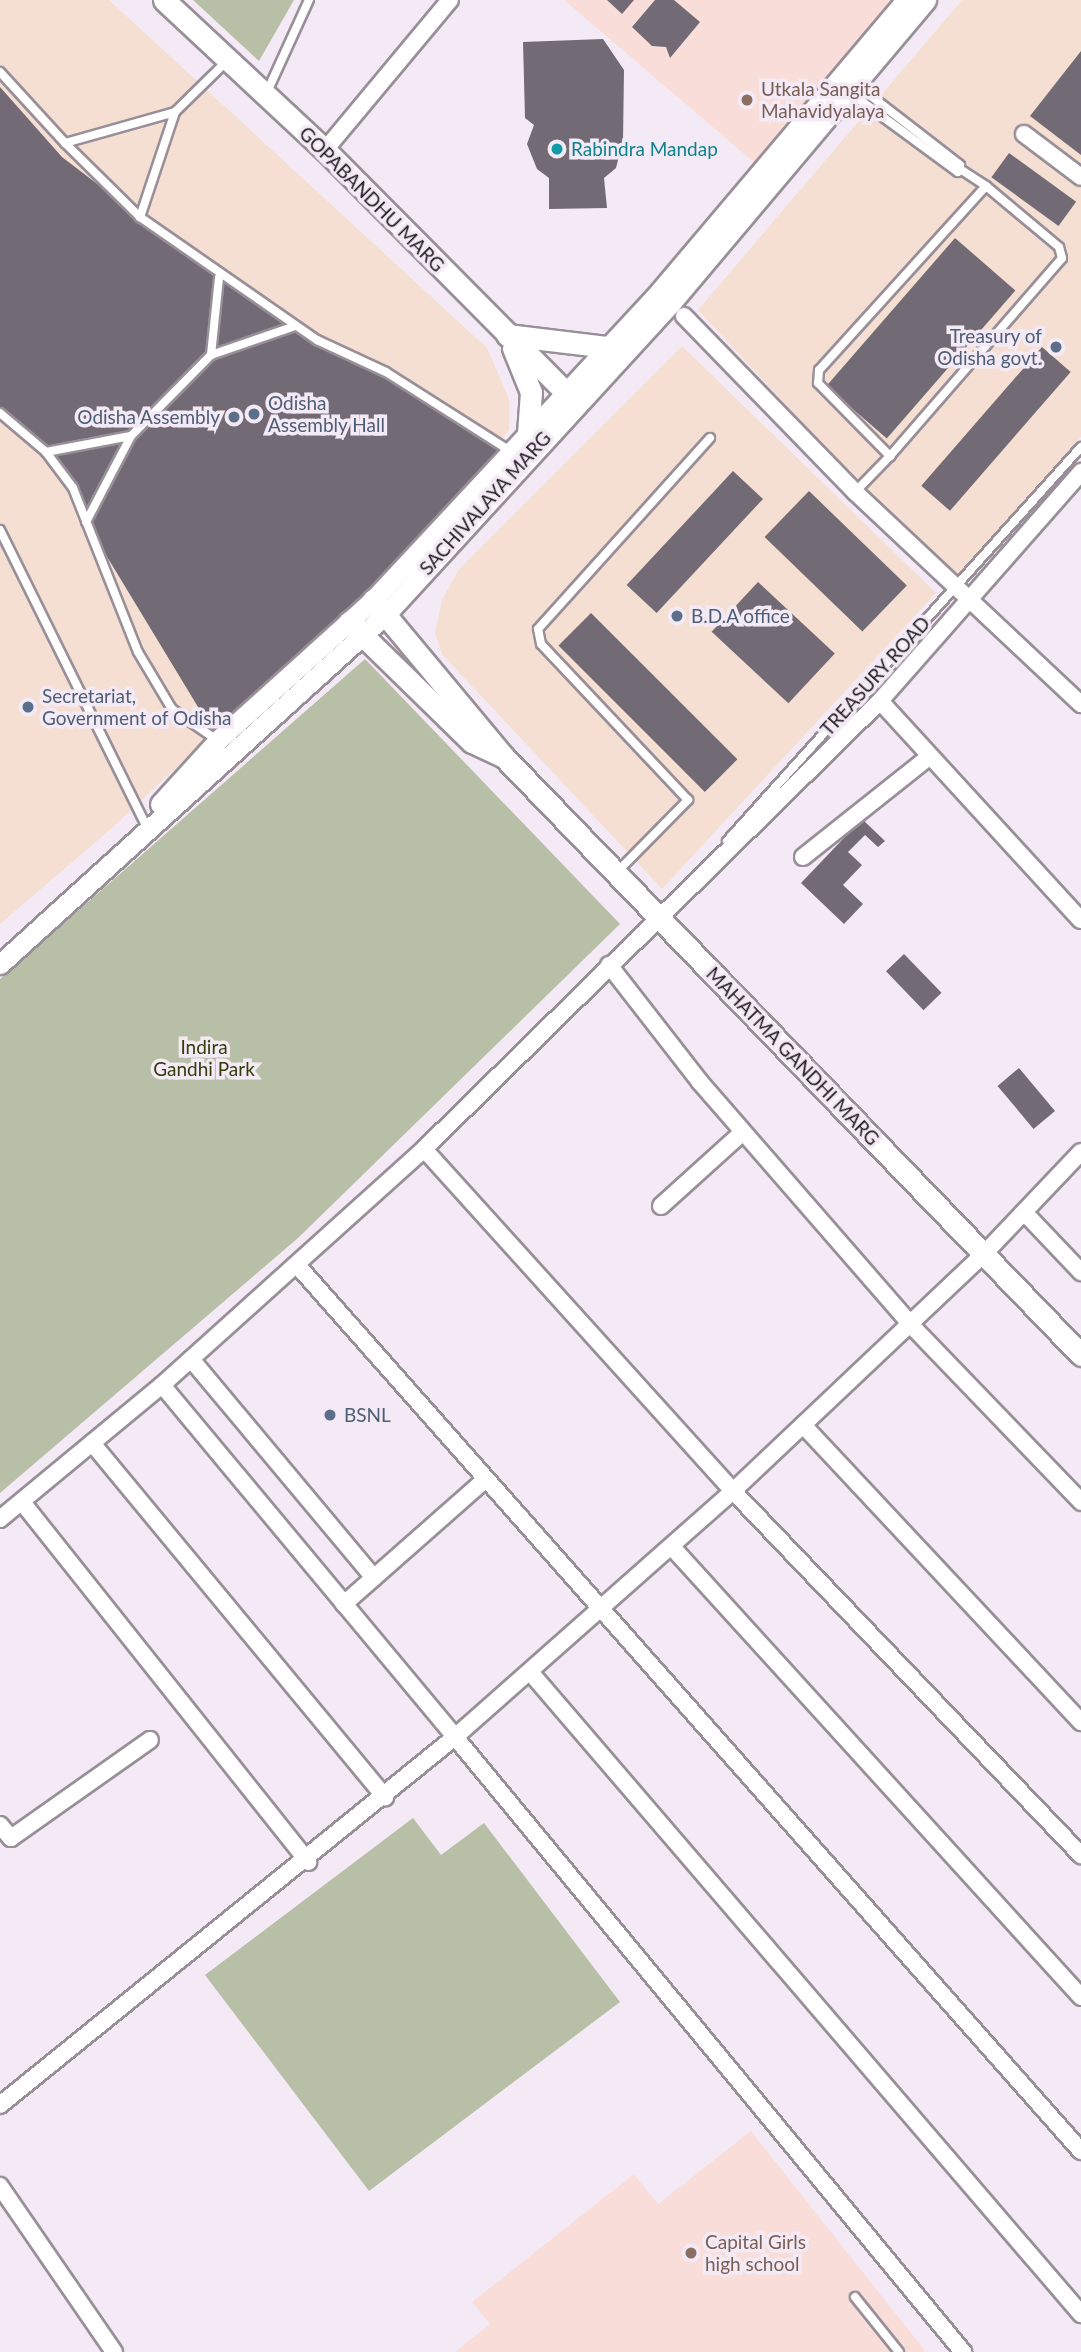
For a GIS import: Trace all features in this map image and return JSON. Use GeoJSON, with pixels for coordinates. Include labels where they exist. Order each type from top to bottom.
{"type":"FeatureCollection","features":[{"type":"Feature","properties":{"kind":"main road","name":"GOPABANDHU MARG"},"geometry":{"type":"LineString","coordinates":[[164,0],[325,150],[570,398]]}},
{"type":"Feature","properties":{"kind":"main road"},"geometry":{"type":"LineString","coordinates":[[528,433],[531,392],[507,335],[608,347]]}},
{"type":"Feature","properties":{"kind":"main road","name":"MAHATMA GANDHI MARG"},"geometry":{"type":"LineString","coordinates":[[380,606],[504,757],[616,873],[663,911],[1081,1355]]}},
{"type":"Feature","properties":{"kind":"main road","name":"MAHATMA GANDHI MARG"},"geometry":{"type":"LineString","coordinates":[[356,629],[472,742],[504,757]]}},
{"type":"Feature","properties":{"kind":"street"},"geometry":{"type":"LineString","coordinates":[[325,150],[450,0]]}},
{"type":"Feature","properties":{"kind":"street","name":"SACHIVALAYA MARG"},"geometry":{"type":"LineString","coordinates":[[380,606],[528,433],[570,398],[671,303],[849,85],[906,0]]}},
{"type":"Feature","properties":{"kind":"street","name":"SACHIVALAYA MARG"},"geometry":{"type":"LineString","coordinates":[[0,964],[380,606],[570,398],[608,347],[926,0]]}},
{"type":"Feature","properties":{"kind":"street"},"geometry":{"type":"LineString","coordinates":[[1024,134],[1081,177]]}},
{"type":"Feature","properties":{"kind":"street"},"geometry":{"type":"LineString","coordinates":[[684,316],[855,492],[974,599],[1081,704]]}},
{"type":"Feature","properties":{"kind":"street"},"geometry":{"type":"LineString","coordinates":[[0,1519],[162,1385],[424,1149],[663,911],[880,701],[974,599],[1081,474]]}},
{"type":"Feature","properties":{"kind":"street","name":"SACHIVALAYA MARG"},"geometry":{"type":"LineString","coordinates":[[0,948],[144,822],[218,740],[356,629]]}},
{"type":"Feature","properties":{"kind":"street"},"geometry":{"type":"LineString","coordinates":[[880,701],[1081,920]]}},
{"type":"Feature","properties":{"kind":"street"},"geometry":{"type":"LineString","coordinates":[[803,857],[930,756]]}},
{"type":"Feature","properties":{"kind":"street"},"geometry":{"type":"LineString","coordinates":[[609,965],[743,1132],[910,1324],[1081,1502]]}},
{"type":"Feature","properties":{"kind":"street"},"geometry":{"type":"LineString","coordinates":[[661,1206],[743,1132]]}},
{"type":"Feature","properties":{"kind":"street"},"geometry":{"type":"LineString","coordinates":[[424,1149],[733,1491],[1081,1855]]}},
{"type":"Feature","properties":{"kind":"street"},"geometry":{"type":"LineString","coordinates":[[0,2105],[307,1862],[603,1612],[985,1253],[1081,1152]]}},
{"type":"Feature","properties":{"kind":"street"},"geometry":{"type":"LineString","coordinates":[[1024,1212],[1081,1272]]}},
{"type":"Feature","properties":{"kind":"street"},"geometry":{"type":"LineString","coordinates":[[297,1265],[1081,2151]]}},
{"type":"Feature","properties":{"kind":"street"},"geometry":{"type":"LineString","coordinates":[[191,1359],[373,1578]]}},
{"type":"Feature","properties":{"kind":"street"},"geometry":{"type":"LineString","coordinates":[[162,1385],[963,2352]]}},
{"type":"Feature","properties":{"kind":"street"},"geometry":{"type":"LineString","coordinates":[[803,1425],[1081,1722]]}},
{"type":"Feature","properties":{"kind":"street"},"geometry":{"type":"LineString","coordinates":[[92,1443],[385,1797]]}},
{"type":"Feature","properties":{"kind":"street"},"geometry":{"type":"LineString","coordinates":[[344,1604],[486,1479]]}},
{"type":"Feature","properties":{"kind":"street"},"geometry":{"type":"LineString","coordinates":[[22,1502],[307,1862]]}},
{"type":"Feature","properties":{"kind":"street"},"geometry":{"type":"LineString","coordinates":[[672,1547],[1081,1997]]}},
{"type":"Feature","properties":{"kind":"street"},"geometry":{"type":"LineString","coordinates":[[531,1673],[1081,2314]]}},
{"type":"Feature","properties":{"kind":"street"},"geometry":{"type":"LineString","coordinates":[[0,1825],[11,1838],[150,1740]]}},
{"type":"Feature","properties":{"kind":"street"},"geometry":{"type":"LineString","coordinates":[[0,2186],[114,2352]]}},
{"type":"Feature","properties":{"kind":"lane"},"geometry":{"type":"LineString","coordinates":[[266,95],[309,0]]}},
{"type":"Feature","properties":{"kind":"lane"},"geometry":{"type":"LineString","coordinates":[[140,217],[175,112],[228,60]]}},
{"type":"Feature","properties":{"kind":"lane"},"geometry":{"type":"LineString","coordinates":[[0,72],[65,143],[140,217],[219,277],[295,326],[471,421],[512,452]]}},
{"type":"Feature","properties":{"kind":"lane"},"geometry":{"type":"LineString","coordinates":[[849,85],[986,186],[1059,247],[1062,258],[890,456],[855,492]]}},
{"type":"Feature","properties":{"kind":"lane"},"geometry":{"type":"LineString","coordinates":[[65,143],[175,112]]}},
{"type":"Feature","properties":{"kind":"lane"},"geometry":{"type":"LineString","coordinates":[[890,456],[818,383],[819,369],[986,186]]}},
{"type":"Feature","properties":{"kind":"lane"},"geometry":{"type":"LineString","coordinates":[[211,355],[219,277]]}},
{"type":"Feature","properties":{"kind":"lane"},"geometry":{"type":"LineString","coordinates":[[86,522],[131,436],[211,355],[295,326]]}},
{"type":"Feature","properties":{"kind":"lane"},"geometry":{"type":"LineString","coordinates":[[0,413],[46,452],[73,488],[138,652],[172,709],[218,740]]}},
{"type":"Feature","properties":{"kind":"lane"},"geometry":{"type":"LineString","coordinates":[[46,452],[131,436]]}},
{"type":"Feature","properties":{"kind":"lane"},"geometry":{"type":"LineString","coordinates":[[616,873],[688,800],[541,644],[538,629],[710,438]]}},
{"type":"Feature","properties":{"kind":"lane","name":"TREASURY ROAD"},"geometry":{"type":"LineString","coordinates":[[663,911],[1081,447]]}},
{"type":"Feature","properties":{"kind":"lane"},"geometry":{"type":"LineString","coordinates":[[0,530],[144,822]]}},
{"type":"Feature","properties":{"kind":"lane"},"geometry":{"type":"LineString","coordinates":[[855,2297],[899,2352]]}},
{"type":"Feature","properties":{"kind":"shaded area","name":"Odisha Assembly Hall"},"geometry":{"type":"Polygon","coordinates":[[[0,0],[109,0],[487,348],[509,399],[509,430],[369,586],[112,828],[0,924],[0,0]]]}},
{"type":"Feature","properties":{"kind":"shaded area","name":"Utkala Sangita Mahavidyalaya"},"geometry":{"type":"Polygon","coordinates":[[[564,0],[899,0],[756,164],[564,0]]]}},
{"type":"Feature","properties":{"kind":"shaded area"},"geometry":{"type":"Polygon","coordinates":[[[962,0],[1081,0],[1081,437],[962,580],[873,499],[698,310],[962,0]]]}},
{"type":"Feature","properties":{"kind":"shaded area","name":"B.D.A office"},"geometry":{"type":"Polygon","coordinates":[[[682,346],[936,593],[662,889],[442,654],[435,633],[442,600],[459,569],[682,346]]]}},
{"type":"Feature","properties":{"kind":"shaded area","name":"Capital Girls high school"},"geometry":{"type":"Polygon","coordinates":[[[751,2131],[926,2352],[455,2352],[490,2324],[472,2302],[634,2174],[658,2204],[751,2131]]]}},
{"type":"Feature","properties":{"kind":"green space"},"geometry":{"type":"Polygon","coordinates":[[[193,0],[294,0],[259,61],[193,0]]]}},
{"type":"Feature","properties":{"kind":"green space","name":"Indira Gandhi Park"},"geometry":{"type":"Polygon","coordinates":[[[365,659],[620,924],[298,1238],[0,1493],[0,979],[365,659]]]}},
{"type":"Feature","properties":{"kind":"green space"},"geometry":{"type":"Polygon","coordinates":[[[413,1818],[441,1855],[484,1823],[620,2002],[369,2191],[205,1975],[413,1818]]]}},
{"type":"Feature","properties":{"kind":"building"},"geometry":{"type":"Polygon","coordinates":[[[607,0],[634,0],[622,14],[607,0]]]}},
{"type":"Feature","properties":{"kind":"building"},"geometry":{"type":"Polygon","coordinates":[[[655,0],[674,0],[700,22],[670,58],[666,47],[652,46],[632,27],[655,0]]]}},
{"type":"Feature","properties":{"kind":"building"},"geometry":{"type":"Polygon","coordinates":[[[603,39],[624,70],[623,140],[616,168],[604,178],[607,208],[549,209],[549,178],[537,169],[527,144],[534,125],[525,118],[523,42],[603,39]]]}},
{"type":"Feature","properties":{"kind":"building"},"geometry":{"type":"Polygon","coordinates":[[[1081,51],[1081,155],[1030,116],[1081,51]]]}},
{"type":"Feature","properties":{"kind":"building","name":"Odisha Assembly"},"geometry":{"type":"Polygon","coordinates":[[[0,87],[62,157],[219,277],[317,340],[471,421],[511,452],[218,740],[86,522],[73,488],[46,452],[0,413],[0,87]]]}},
{"type":"Feature","properties":{"kind":"building"},"geometry":{"type":"Polygon","coordinates":[[[1009,153],[1076,202],[1059,226],[991,177],[1009,153]]]}},
{"type":"Feature","properties":{"kind":"building"},"geometry":{"type":"Polygon","coordinates":[[[955,238],[1015,290],[887,438],[826,386],[955,238]]]}},
{"type":"Feature","properties":{"kind":"building"},"geometry":{"type":"Polygon","coordinates":[[[1042,347],[1071,372],[950,511],[921,486],[1042,347]]]}},
{"type":"Feature","properties":{"kind":"building"},"geometry":{"type":"Polygon","coordinates":[[[733,471],[763,499],[657,613],[627,585],[733,471]]]}},
{"type":"Feature","properties":{"kind":"building"},"geometry":{"type":"Polygon","coordinates":[[[809,491],[907,585],[862,632],[765,537],[809,491]]]}},
{"type":"Feature","properties":{"kind":"building"},"geometry":{"type":"Polygon","coordinates":[[[758,582],[835,654],[788,703],[712,632],[758,582]]]}},
{"type":"Feature","properties":{"kind":"building"},"geometry":{"type":"Polygon","coordinates":[[[591,613],[737,759],[705,792],[558,646],[591,613]]]}},
{"type":"Feature","properties":{"kind":"building"},"geometry":{"type":"Polygon","coordinates":[[[862,819],[885,841],[878,847],[865,835],[848,852],[862,865],[843,885],[863,904],[844,924],[801,883],[862,819]]]}},
{"type":"Feature","properties":{"kind":"building"},"geometry":{"type":"Polygon","coordinates":[[[904,954],[942,993],[924,1010],[886,971],[904,954]]]}},
{"type":"Feature","properties":{"kind":"building"},"geometry":{"type":"Polygon","coordinates":[[[1019,1068],[1055,1111],[1034,1129],[998,1086],[1019,1068]]]}},
{"type":"Feature","properties":{"kind":"place","name":"Utkala Sangita Mahavidyalaya"},"geometry":{"type":"Point","coordinates":[747,100]}},
{"type":"Feature","properties":{"kind":"place","name":"Rabindra Mandap"},"geometry":{"type":"Point","coordinates":[557,149]}},
{"type":"Feature","properties":{"kind":"place","name":"Treasury of Odisha govt."},"geometry":{"type":"Point","coordinates":[1056,347]}},
{"type":"Feature","properties":{"kind":"place","name":"Odisha Assembly Hall"},"geometry":{"type":"Point","coordinates":[254,414]}},
{"type":"Feature","properties":{"kind":"place","name":"Odisha Assembly"},"geometry":{"type":"Point","coordinates":[234,417]}},
{"type":"Feature","properties":{"kind":"place","name":"B.D.A office"},"geometry":{"type":"Point","coordinates":[677,616]}},
{"type":"Feature","properties":{"kind":"place","name":"Secretariat, Government of Odisha"},"geometry":{"type":"Point","coordinates":[28,707]}},
{"type":"Feature","properties":{"kind":"place","name":"BSNL"},"geometry":{"type":"Point","coordinates":[330,1415]}},
{"type":"Feature","properties":{"kind":"place","name":"Capital Girls high school"},"geometry":{"type":"Point","coordinates":[691,2253]}}]}
